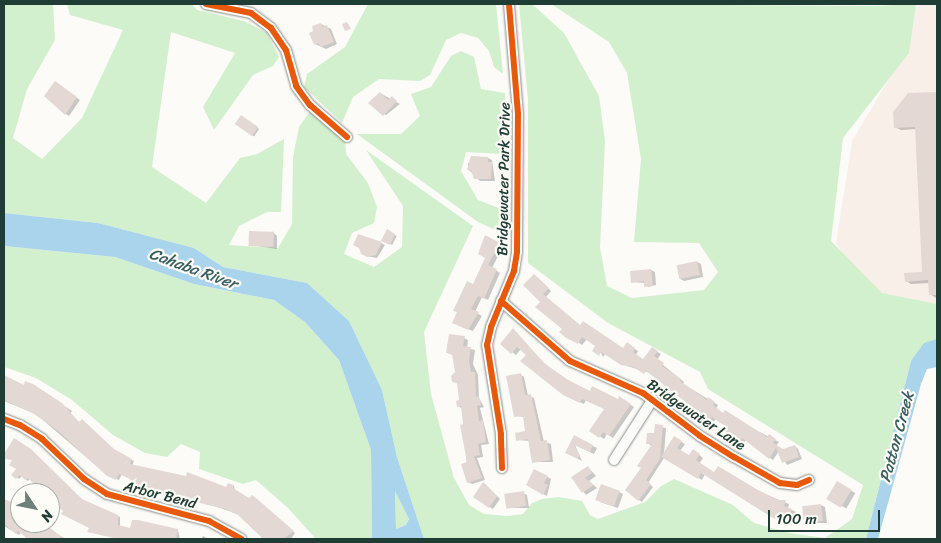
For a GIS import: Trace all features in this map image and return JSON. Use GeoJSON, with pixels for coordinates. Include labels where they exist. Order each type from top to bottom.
{"type":"FeatureCollection","features":[{"type":"Feature","properties":{"kind":"street"},"geometry":{"type":"LineString","coordinates":[[206,4],[252,13],[271,28],[286,50],[296,86],[310,105],[348,137]]}},
{"type":"Feature","properties":{"kind":"street","name":"Bridgewater Park Drive"},"geometry":{"type":"LineString","coordinates":[[502,468],[501,434],[487,354],[488,336],[514,271],[516,252],[518,114],[509,4]]}},
{"type":"Feature","properties":{"kind":"street","name":"Bridgewater Lane"},"geometry":{"type":"LineString","coordinates":[[501,301],[570,360],[653,399],[700,436],[774,480],[797,485],[809,480]]}},
{"type":"Feature","properties":{"kind":"street"},"geometry":{"type":"LineString","coordinates":[[614,460],[653,399]]}},
{"type":"Feature","properties":{"kind":"street","name":"Arbor Bend"},"geometry":{"type":"LineString","coordinates":[[4,420],[37,436],[84,479],[107,494],[209,521],[241,539]]}},
{"type":"Feature","properties":{"kind":"shaded area"},"geometry":{"type":"Polygon","coordinates":[[[916,4],[937,4],[937,325],[873,296],[836,244],[852,141],[909,45],[916,4]]]}},
{"type":"Feature","properties":{"kind":"green space"},"geometry":{"type":"Polygon","coordinates":[[[4,4],[53,4],[55,40],[27,89],[13,138],[42,159],[82,118],[123,30],[70,15],[67,4],[192,4],[197,10],[244,21],[267,33],[279,57],[273,66],[253,75],[214,130],[203,107],[235,53],[171,32],[152,167],[206,203],[240,158],[257,154],[284,139],[281,212],[267,212],[239,226],[229,245],[278,248],[292,224],[293,157],[299,127],[311,110],[345,137],[346,154],[368,183],[377,207],[374,223],[352,233],[344,254],[374,267],[402,247],[403,206],[366,150],[473,226],[424,332],[431,394],[454,478],[469,505],[484,514],[507,516],[523,514],[532,503],[542,499],[559,497],[582,501],[590,515],[598,519],[645,502],[661,486],[674,479],[733,505],[754,523],[789,533],[825,538],[852,519],[863,485],[708,389],[700,372],[608,323],[528,263],[528,100],[519,4],[532,4],[564,33],[599,96],[605,141],[600,247],[607,286],[632,298],[704,290],[718,272],[699,243],[634,242],[641,159],[627,73],[609,42],[551,4],[876,6],[916,4],[909,53],[843,138],[831,241],[882,293],[937,304],[937,339],[911,361],[866,539],[424,539],[397,457],[382,390],[349,321],[307,283],[223,267],[194,248],[98,223],[4,213],[4,4]]]}},
{"type":"Feature","properties":{"kind":"green space"},"geometry":{"type":"Polygon","coordinates":[[[368,4],[496,4],[503,74],[494,67],[489,51],[478,38],[461,33],[446,40],[430,75],[420,81],[379,79],[353,97],[342,123],[304,87],[307,74],[345,47],[368,4]]]}},
{"type":"Feature","properties":{"kind":"green space"},"geometry":{"type":"Polygon","coordinates":[[[461,51],[474,57],[481,89],[505,93],[503,154],[466,152],[461,171],[478,200],[501,209],[502,233],[478,222],[357,134],[401,134],[420,116],[411,94],[431,87],[451,56],[461,51]]]}},
{"type":"Feature","properties":{"kind":"green space"},"geometry":{"type":"Polygon","coordinates":[[[4,246],[115,257],[194,284],[274,300],[305,322],[339,360],[371,450],[372,539],[316,539],[288,508],[256,480],[243,484],[199,469],[200,452],[181,444],[167,457],[145,453],[113,435],[72,400],[36,378],[4,367],[4,246]]]}},
{"type":"Feature","properties":{"kind":"green space"},"geometry":{"type":"Polygon","coordinates":[[[395,490],[409,519],[406,525],[396,529],[395,490]]]}},
{"type":"Feature","properties":{"kind":"water","name":"Cahaba River"},"geometry":{"type":"Polygon","coordinates":[[[4,213],[98,223],[194,248],[223,267],[307,283],[349,321],[382,390],[397,457],[424,539],[372,539],[371,450],[339,360],[305,322],[274,300],[194,284],[115,257],[4,246],[4,213]],[[395,491],[396,529],[406,525],[409,519],[395,491]]]}},
{"type":"Feature","properties":{"kind":"water","name":"Patton Creek"},"geometry":{"type":"Polygon","coordinates":[[[937,339],[937,367],[927,369],[921,384],[878,539],[866,539],[911,361],[924,343],[937,339]]]}},
{"type":"Feature","properties":{"kind":"building"},"geometry":{"type":"Polygon","coordinates":[[[347,22],[351,29],[345,31],[342,24],[347,22]]]}},
{"type":"Feature","properties":{"kind":"building"},"geometry":{"type":"Polygon","coordinates":[[[321,23],[323,27],[327,25],[334,42],[321,47],[318,43],[314,45],[309,33],[313,31],[312,26],[321,23]]]}},
{"type":"Feature","properties":{"kind":"building"},"geometry":{"type":"Polygon","coordinates":[[[55,81],[77,97],[65,115],[44,96],[55,81]]]}},
{"type":"Feature","properties":{"kind":"building"},"geometry":{"type":"Polygon","coordinates":[[[380,92],[388,100],[392,96],[397,101],[383,116],[368,103],[380,92]]]}},
{"type":"Feature","properties":{"kind":"building"},"geometry":{"type":"Polygon","coordinates":[[[937,92],[937,295],[929,295],[928,280],[905,282],[904,273],[922,272],[915,127],[894,128],[893,112],[908,93],[937,92]]]}},
{"type":"Feature","properties":{"kind":"building"},"geometry":{"type":"Polygon","coordinates":[[[241,115],[258,127],[252,136],[235,124],[241,115]]]}},
{"type":"Feature","properties":{"kind":"building"},"geometry":{"type":"Polygon","coordinates":[[[471,156],[488,157],[488,162],[492,162],[491,179],[474,179],[471,170],[467,170],[471,156]]]}},
{"type":"Feature","properties":{"kind":"building"},"geometry":{"type":"Polygon","coordinates":[[[387,229],[395,234],[390,245],[381,241],[387,229]]]}},
{"type":"Feature","properties":{"kind":"building"},"geometry":{"type":"Polygon","coordinates":[[[249,231],[274,232],[273,247],[248,246],[249,231]]]}},
{"type":"Feature","properties":{"kind":"building"},"geometry":{"type":"Polygon","coordinates":[[[358,234],[382,242],[376,255],[367,257],[361,254],[359,248],[353,245],[358,234]]]}},
{"type":"Feature","properties":{"kind":"building"},"geometry":{"type":"Polygon","coordinates":[[[485,235],[500,243],[488,265],[497,269],[484,299],[478,296],[471,309],[479,312],[468,330],[452,323],[457,312],[453,311],[467,281],[473,284],[485,258],[478,254],[485,235]]]}},
{"type":"Feature","properties":{"kind":"building"},"geometry":{"type":"Polygon","coordinates":[[[697,261],[700,275],[679,279],[676,265],[697,261]]]}},
{"type":"Feature","properties":{"kind":"building"},"geometry":{"type":"Polygon","coordinates":[[[651,269],[653,286],[644,287],[644,281],[631,283],[630,271],[651,269]]]}},
{"type":"Feature","properties":{"kind":"building"},"geometry":{"type":"Polygon","coordinates":[[[534,274],[549,288],[543,294],[580,325],[583,321],[623,348],[627,342],[635,348],[633,352],[643,359],[652,347],[658,351],[654,356],[664,363],[662,366],[681,379],[680,381],[707,400],[708,397],[715,402],[713,405],[723,413],[725,410],[767,437],[769,434],[776,439],[773,443],[783,449],[795,445],[799,457],[782,463],[776,448],[769,459],[742,438],[739,442],[721,431],[725,426],[712,417],[708,422],[701,418],[702,415],[646,371],[644,374],[633,367],[621,365],[601,352],[599,356],[592,351],[595,346],[582,337],[578,344],[566,338],[559,332],[562,329],[535,307],[540,302],[523,285],[534,274]]]}},
{"type":"Feature","properties":{"kind":"building"},"geometry":{"type":"Polygon","coordinates":[[[513,328],[544,363],[568,380],[590,391],[592,386],[618,399],[619,396],[631,404],[609,436],[603,432],[599,438],[589,431],[604,409],[582,399],[580,403],[563,395],[520,361],[526,355],[517,347],[511,354],[500,344],[513,328]]]}},
{"type":"Feature","properties":{"kind":"building"},"geometry":{"type":"Polygon","coordinates":[[[449,334],[465,336],[463,346],[471,347],[469,361],[471,372],[475,372],[476,397],[479,396],[481,405],[477,406],[479,421],[483,420],[486,442],[478,444],[480,455],[474,456],[482,478],[467,483],[461,464],[467,462],[460,425],[463,424],[461,406],[457,407],[456,401],[459,400],[457,383],[452,382],[451,376],[455,372],[452,354],[446,353],[449,334]]]}},
{"type":"Feature","properties":{"kind":"building"},"geometry":{"type":"Polygon","coordinates":[[[521,373],[525,395],[531,394],[541,441],[547,440],[550,460],[532,463],[528,439],[516,441],[515,433],[525,431],[523,416],[514,417],[506,376],[521,373]]]}},
{"type":"Feature","properties":{"kind":"building"},"geometry":{"type":"Polygon","coordinates":[[[4,375],[24,385],[25,381],[33,384],[62,403],[79,422],[82,419],[114,449],[132,459],[130,464],[186,476],[187,472],[226,487],[228,483],[234,485],[233,488],[249,498],[252,495],[256,498],[294,531],[283,539],[263,539],[238,515],[225,509],[128,486],[130,479],[119,474],[116,480],[107,476],[57,430],[34,414],[4,400],[4,375]]]}},
{"type":"Feature","properties":{"kind":"building"},"geometry":{"type":"Polygon","coordinates":[[[655,424],[663,425],[660,459],[646,480],[651,484],[638,501],[625,490],[641,468],[637,466],[652,444],[646,444],[647,433],[654,433],[655,424]]]}},
{"type":"Feature","properties":{"kind":"building"},"geometry":{"type":"Polygon","coordinates":[[[574,435],[593,445],[590,452],[574,445],[580,455],[578,459],[565,453],[574,435]]]}},
{"type":"Feature","properties":{"kind":"building"},"geometry":{"type":"Polygon","coordinates":[[[674,436],[682,441],[677,448],[689,455],[693,449],[700,454],[696,460],[714,472],[718,466],[778,500],[786,500],[784,506],[792,509],[788,522],[773,518],[701,473],[698,479],[661,457],[674,436]]]}},
{"type":"Feature","properties":{"kind":"building"},"geometry":{"type":"Polygon","coordinates":[[[14,438],[31,449],[82,499],[118,515],[118,525],[130,528],[132,520],[138,520],[178,529],[176,539],[118,539],[87,532],[89,528],[61,514],[63,511],[60,508],[60,483],[33,483],[28,478],[25,480],[20,475],[16,479],[11,475],[16,469],[9,465],[12,460],[4,459],[4,454],[14,438]]]}},
{"type":"Feature","properties":{"kind":"building"},"geometry":{"type":"Polygon","coordinates":[[[588,466],[592,473],[585,478],[594,485],[582,493],[571,477],[588,466]]]}},
{"type":"Feature","properties":{"kind":"building"},"geometry":{"type":"Polygon","coordinates":[[[534,469],[548,476],[544,483],[548,485],[543,495],[526,485],[534,469]]]}},
{"type":"Feature","properties":{"kind":"building"},"geometry":{"type":"Polygon","coordinates":[[[837,481],[852,490],[841,508],[826,499],[837,481]]]}},
{"type":"Feature","properties":{"kind":"building"},"geometry":{"type":"Polygon","coordinates":[[[483,482],[497,496],[489,508],[473,497],[483,482]]]}},
{"type":"Feature","properties":{"kind":"building"},"geometry":{"type":"Polygon","coordinates":[[[601,484],[620,491],[614,507],[595,500],[601,484]]]}},
{"type":"Feature","properties":{"kind":"building"},"geometry":{"type":"Polygon","coordinates":[[[524,491],[526,506],[506,509],[504,494],[524,491]]]}},
{"type":"Feature","properties":{"kind":"building"},"geometry":{"type":"Polygon","coordinates":[[[4,499],[10,502],[10,529],[4,524],[4,499]]]}},
{"type":"Feature","properties":{"kind":"building"},"geometry":{"type":"Polygon","coordinates":[[[821,504],[823,521],[804,523],[802,506],[821,504]]]}},
{"type":"Feature","properties":{"kind":"building"},"geometry":{"type":"Polygon","coordinates":[[[20,533],[57,533],[64,539],[28,539],[20,533]]]}},
{"type":"Feature","properties":{"kind":"cycle path"},"geometry":{"type":"LineString","coordinates":[[206,4],[251,13],[271,28],[286,50],[296,86],[310,105],[347,137]]}},
{"type":"Feature","properties":{"kind":"cycle path"},"geometry":{"type":"LineString","coordinates":[[502,468],[501,434],[487,345],[491,327],[514,271],[517,252],[518,114],[509,4]]}},
{"type":"Feature","properties":{"kind":"cycle path"},"geometry":{"type":"LineString","coordinates":[[501,301],[570,361],[643,393],[700,436],[734,457],[780,483],[797,485],[809,480]]}},
{"type":"Feature","properties":{"kind":"cycle path"},"geometry":{"type":"LineString","coordinates":[[4,419],[20,425],[42,439],[84,479],[107,494],[209,521],[241,539]]}}]}
